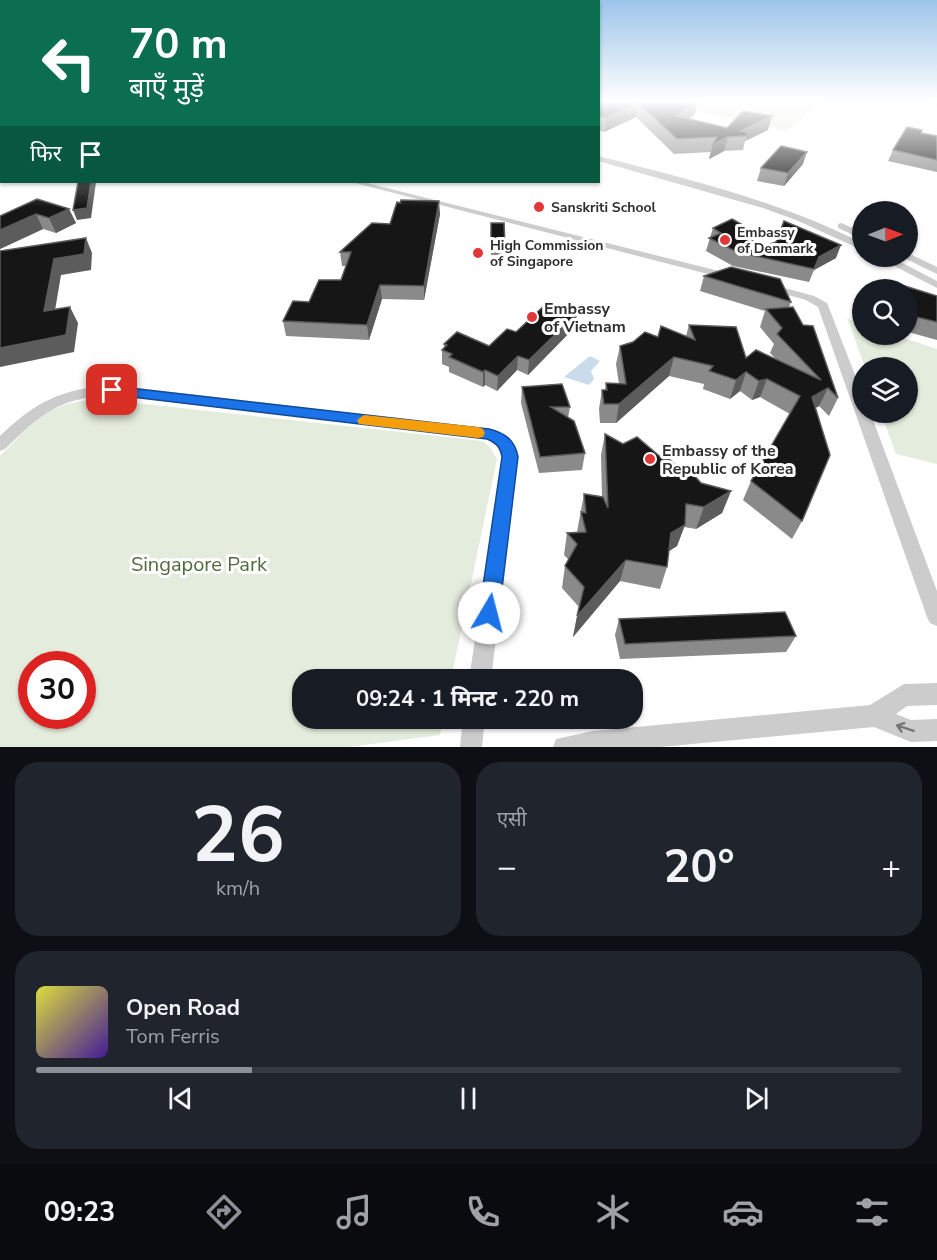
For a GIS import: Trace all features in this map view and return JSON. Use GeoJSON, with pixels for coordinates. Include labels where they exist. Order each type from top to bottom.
{"type":"FeatureCollection","features":[{"type":"Feature","properties":{"kind":"street"},"geometry":{"type":"LineString","coordinates":[[600,153],[750,193],[806,212],[852,232]]}},
{"type":"Feature","properties":{"kind":"street"},"geometry":{"type":"LineString","coordinates":[[600,153],[761,204],[820,226],[852,242]]}},
{"type":"Feature","properties":{"kind":"street"},"geometry":{"type":"LineString","coordinates":[[359,183],[741,280]]}},
{"type":"Feature","properties":{"kind":"street"},"geometry":{"type":"LineString","coordinates":[[918,262],[937,272]]}},
{"type":"Feature","properties":{"kind":"street"},"geometry":{"type":"LineString","coordinates":[[902,267],[937,285]]}},
{"type":"Feature","properties":{"kind":"street"},"geometry":{"type":"LineString","coordinates":[[753,283],[810,298],[823,304],[852,382]]}},
{"type":"Feature","properties":{"kind":"street"},"geometry":{"type":"LineString","coordinates":[[0,445],[32,414],[50,402],[75,394],[112,390],[489,434],[500,439],[508,446],[510,457],[481,669]]}},
{"type":"Feature","properties":{"kind":"street"},"geometry":{"type":"LineString","coordinates":[[867,423],[937,617]]}},
{"type":"Feature","properties":{"kind":"street"},"geometry":{"type":"LineString","coordinates":[[874,716],[904,695],[937,694]]}},
{"type":"Feature","properties":{"kind":"street"},"geometry":{"type":"LineString","coordinates":[[564,747],[593,742],[874,716],[911,731],[937,730]]}},
{"type":"Feature","properties":{"kind":"street"},"geometry":{"type":"LineString","coordinates":[[471,747],[473,729]]}},
{"type":"Feature","properties":{"kind":"green space"},"geometry":{"type":"Polygon","coordinates":[[[847,318],[852,320],[852,332],[847,318]]]}},
{"type":"Feature","properties":{"kind":"green space"},"geometry":{"type":"Polygon","coordinates":[[[918,343],[937,349],[937,464],[896,454],[885,423],[918,423],[918,357],[861,357],[857,345],[918,345],[918,343]]]}},
{"type":"Feature","properties":{"kind":"green space","name":"Singapore Park"},"geometry":{"type":"Polygon","coordinates":[[[99,399],[483,441],[489,446],[497,459],[453,669],[292,669],[292,729],[441,729],[440,735],[349,747],[0,747],[0,456],[33,423],[54,409],[99,399]]]}},
{"type":"Feature","properties":{"kind":"water"},"geometry":{"type":"Polygon","coordinates":[[[590,356],[600,361],[591,371],[594,379],[589,385],[564,377],[590,356]]]}},
{"type":"Feature","properties":{"kind":"building"},"geometry":{"type":"Polygon","coordinates":[[[675,137],[731,137],[713,144],[717,137],[677,139],[675,137]]]}},
{"type":"Feature","properties":{"kind":"building"},"geometry":{"type":"Polygon","coordinates":[[[901,137],[937,137],[937,160],[893,150],[901,137]]]}},
{"type":"Feature","properties":{"kind":"building"},"geometry":{"type":"Polygon","coordinates":[[[781,146],[807,152],[788,173],[761,168],[781,146]]]}},
{"type":"Feature","properties":{"kind":"building"},"geometry":{"type":"Polygon","coordinates":[[[78,183],[91,183],[87,208],[73,210],[78,183]]]}},
{"type":"Feature","properties":{"kind":"building"},"geometry":{"type":"Polygon","coordinates":[[[37,199],[69,209],[49,218],[36,214],[0,230],[0,216],[37,199]]]}},
{"type":"Feature","properties":{"kind":"building"},"geometry":{"type":"Polygon","coordinates":[[[401,200],[439,201],[424,286],[380,285],[367,325],[283,321],[293,301],[309,302],[319,280],[341,280],[351,252],[340,252],[372,223],[390,224],[397,202],[400,203],[401,200]]]}},
{"type":"Feature","properties":{"kind":"building"},"geometry":{"type":"Polygon","coordinates":[[[732,219],[750,229],[747,236],[764,246],[776,242],[784,221],[841,245],[819,257],[814,269],[737,252],[709,238],[721,233],[713,228],[732,219]]]}},
{"type":"Feature","properties":{"kind":"building"},"geometry":{"type":"Polygon","coordinates":[[[491,223],[504,223],[505,246],[491,245],[491,223]]]}},
{"type":"Feature","properties":{"kind":"building"},"geometry":{"type":"Polygon","coordinates":[[[86,238],[84,254],[54,259],[44,311],[70,307],[66,335],[0,348],[0,251],[86,238]]]}},
{"type":"Feature","properties":{"kind":"building"},"geometry":{"type":"Polygon","coordinates":[[[731,267],[780,279],[791,302],[704,276],[731,267]]]}},
{"type":"Feature","properties":{"kind":"building"},"geometry":{"type":"Polygon","coordinates":[[[918,290],[937,296],[937,322],[918,317],[918,290]]]}},
{"type":"Feature","properties":{"kind":"building"},"geometry":{"type":"Polygon","coordinates":[[[548,302],[577,313],[529,360],[518,356],[498,376],[449,357],[452,354],[442,350],[447,345],[444,344],[457,332],[489,346],[507,329],[516,332],[548,302]]]}},
{"type":"Feature","properties":{"kind":"building"},"geometry":{"type":"Polygon","coordinates":[[[793,307],[803,325],[813,326],[838,398],[828,388],[812,397],[830,455],[802,521],[751,481],[800,396],[767,379],[759,381],[746,372],[736,380],[709,371],[713,366],[674,357],[619,404],[604,404],[602,390],[607,390],[606,383],[626,384],[620,346],[633,342],[645,332],[658,337],[661,326],[695,340],[689,325],[736,327],[746,358],[756,350],[821,380],[777,334],[782,328],[766,309],[793,307]]]}},
{"type":"Feature","properties":{"kind":"building"},"geometry":{"type":"Polygon","coordinates":[[[562,384],[570,407],[551,407],[574,421],[585,453],[540,457],[522,387],[562,384]]]}},
{"type":"Feature","properties":{"kind":"building"},"geometry":{"type":"Polygon","coordinates":[[[605,434],[623,444],[637,437],[664,460],[669,459],[688,476],[692,473],[701,483],[731,491],[704,507],[686,504],[685,525],[671,533],[667,567],[626,560],[577,616],[584,587],[565,566],[577,544],[567,533],[586,532],[581,512],[586,513],[584,494],[603,497],[608,508],[605,434]]]}},
{"type":"Feature","properties":{"kind":"building"},"geometry":{"type":"Polygon","coordinates":[[[785,612],[796,636],[625,644],[619,619],[785,612]]]}},
{"type":"Feature","properties":{"kind":"slow traffic"},"geometry":{"type":"LineString","coordinates":[[364,420],[478,433]]}},
{"type":"Feature","properties":{"kind":"place","name":"Sanskriti School"},"geometry":{"type":"Point","coordinates":[539,207]}},
{"type":"Feature","properties":{"kind":"place","name":"Embassy of Denmark"},"geometry":{"type":"Point","coordinates":[725,240]}},
{"type":"Feature","properties":{"kind":"place","name":"High Commission of Singapore"},"geometry":{"type":"Point","coordinates":[478,253]}},
{"type":"Feature","properties":{"kind":"place","name":"Embassy of Vietnam"},"geometry":{"type":"Point","coordinates":[532,317]}},
{"type":"Feature","properties":{"kind":"place","name":"Embassy of the Republic of Korea"},"geometry":{"type":"Point","coordinates":[650,459]}},
{"type":"Feature","properties":{"kind":"route"},"geometry":{"type":"LineString","coordinates":[[112,390],[489,434],[500,439],[508,446],[510,457],[489,613]]}}]}
